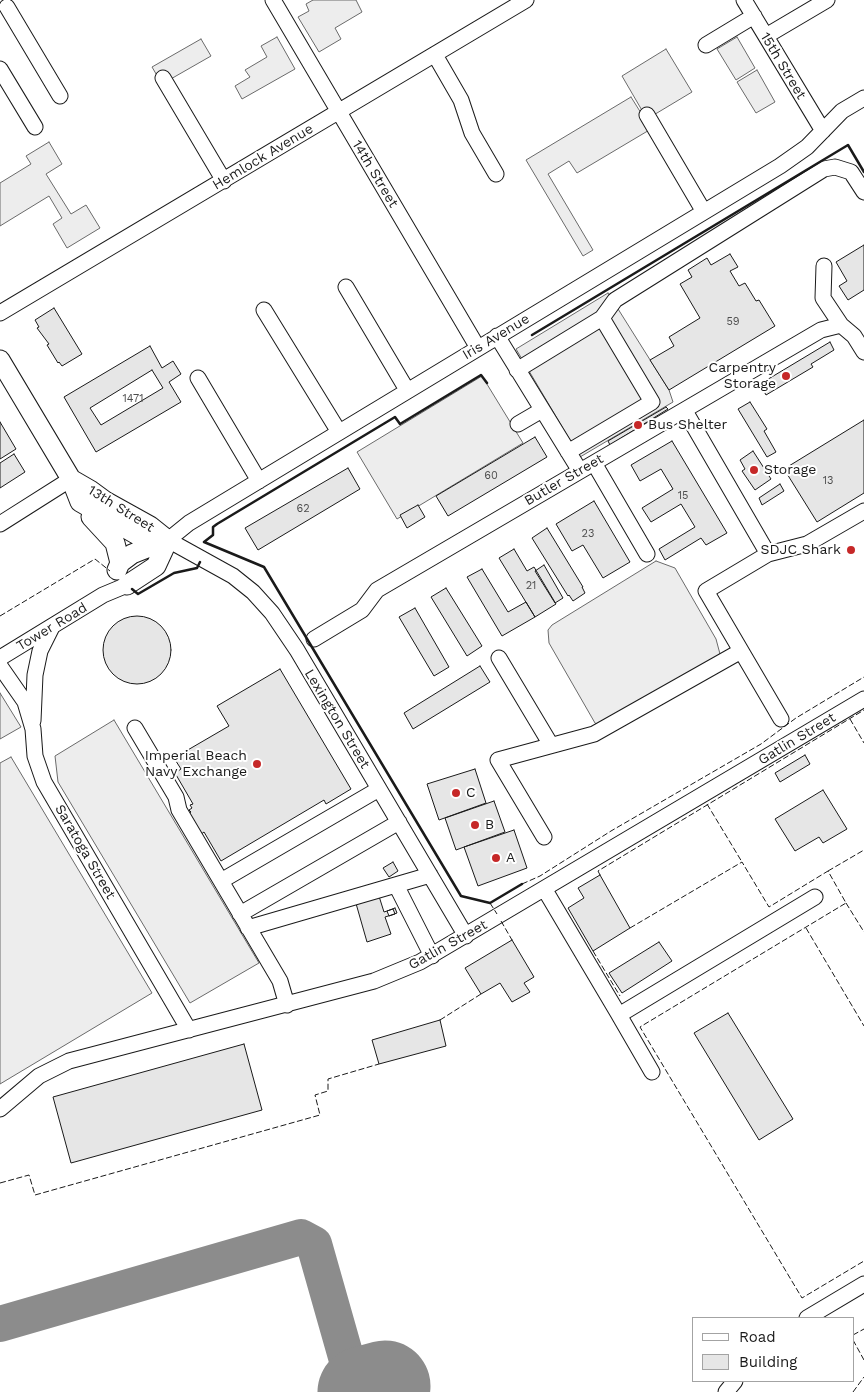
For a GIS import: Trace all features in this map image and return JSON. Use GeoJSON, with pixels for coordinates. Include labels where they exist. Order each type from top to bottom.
{"type":"FeatureCollection","features":[{"type":"Feature","properties":{"kind":"main road","name":"13th Street"},"geometry":{"type":"LineString","coordinates":[[0,360],[71,480],[80,502],[139,536],[168,540]]}},
{"type":"Feature","properties":{"kind":"main road","name":"13th Street"},"geometry":{"type":"LineString","coordinates":[[71,480],[90,490],[104,501],[150,526],[168,540]]}},
{"type":"Feature","properties":{"kind":"main road"},"geometry":{"type":"LineString","coordinates":[[80,502],[115,543],[121,573]]}},
{"type":"Feature","properties":{"kind":"main road","name":"Tower Road"},"geometry":{"type":"LineString","coordinates":[[121,573],[132,554],[168,540]]}},
{"type":"Feature","properties":{"kind":"street","name":"14th Street"},"geometry":{"type":"LineString","coordinates":[[273,0],[478,348]]}},
{"type":"Feature","properties":{"kind":"street","name":"Hemlock Avenue"},"geometry":{"type":"LineString","coordinates":[[0,313],[526,0]]}},
{"type":"Feature","properties":{"kind":"street","name":"15th Street"},"geometry":{"type":"LineString","coordinates":[[744,0],[823,131]]}},
{"type":"Feature","properties":{"kind":"street"},"geometry":{"type":"LineString","coordinates":[[766,36],[827,0]]}},
{"type":"Feature","properties":{"kind":"street"},"geometry":{"type":"LineString","coordinates":[[9,6],[60,96]]}},
{"type":"Feature","properties":{"kind":"street"},"geometry":{"type":"LineString","coordinates":[[706,44],[754,16]]}},
{"type":"Feature","properties":{"kind":"street"},"geometry":{"type":"LineString","coordinates":[[435,55],[461,100],[472,133],[496,174]]}},
{"type":"Feature","properties":{"kind":"street"},"geometry":{"type":"LineString","coordinates":[[0,69],[35,127]]}},
{"type":"Feature","properties":{"kind":"street"},"geometry":{"type":"LineString","coordinates":[[163,78],[224,181]]}},
{"type":"Feature","properties":{"kind":"street","name":"Iris Avenue"},"geometry":{"type":"LineString","coordinates":[[168,540],[189,523],[780,166],[807,147],[842,111],[864,98]]}},
{"type":"Feature","properties":{"kind":"street"},"geometry":{"type":"LineString","coordinates":[[647,115],[704,212]]}},
{"type":"Feature","properties":{"kind":"street"},"geometry":{"type":"LineString","coordinates":[[517,370],[602,318],[615,300],[824,169],[835,167],[851,172],[864,192]]}},
{"type":"Feature","properties":{"kind":"street"},"geometry":{"type":"LineString","coordinates":[[824,266],[823,298],[841,325],[854,336],[864,352]]}},
{"type":"Feature","properties":{"kind":"street"},"geometry":{"type":"LineString","coordinates":[[346,287],[407,390]]}},
{"type":"Feature","properties":{"kind":"street"},"geometry":{"type":"LineString","coordinates":[[264,310],[338,432]]}},
{"type":"Feature","properties":{"kind":"street"},"geometry":{"type":"LineString","coordinates":[[568,452],[652,402],[602,318]]}},
{"type":"Feature","properties":{"kind":"street","name":"Butler Street"},"geometry":{"type":"LineString","coordinates":[[314,639],[362,610],[377,590],[821,330],[841,325]]}},
{"type":"Feature","properties":{"kind":"street"},"geometry":{"type":"LineString","coordinates":[[497,336],[580,471]]}},
{"type":"Feature","properties":{"kind":"street"},"geometry":{"type":"LineString","coordinates":[[198,378],[258,481]]}},
{"type":"Feature","properties":{"kind":"street"},"geometry":{"type":"LineString","coordinates":[[518,424],[542,410]]}},
{"type":"Feature","properties":{"kind":"street"},"geometry":{"type":"LineString","coordinates":[[685,411],[768,554]]}},
{"type":"Feature","properties":{"kind":"street"},"geometry":{"type":"LineString","coordinates":[[594,463],[647,554]]}},
{"type":"Feature","properties":{"kind":"street"},"geometry":{"type":"LineString","coordinates":[[0,524],[71,480]]}},
{"type":"Feature","properties":{"kind":"street"},"geometry":{"type":"LineString","coordinates":[[781,719],[706,591],[768,554],[807,544],[864,511]]}},
{"type":"Feature","properties":{"kind":"street","name":"Lexington Street"},"geometry":{"type":"LineString","coordinates":[[168,540],[233,576],[253,592],[272,613],[292,641],[466,936]]}},
{"type":"Feature","properties":{"kind":"street","name":"Tower Road"},"geometry":{"type":"LineString","coordinates":[[0,658],[103,595],[121,573]]}},
{"type":"Feature","properties":{"kind":"street"},"geometry":{"type":"LineString","coordinates":[[33,730],[35,675],[40,651],[53,626]]}},
{"type":"Feature","properties":{"kind":"street"},"geometry":{"type":"LineString","coordinates":[[544,837],[498,760],[594,734],[741,651]]}},
{"type":"Feature","properties":{"kind":"street"},"geometry":{"type":"LineString","coordinates":[[498,658],[551,746]]}},
{"type":"Feature","properties":{"kind":"street","name":"Saratoga Street"},"geometry":{"type":"LineString","coordinates":[[0,666],[25,702],[33,730],[34,756],[44,782],[189,1030]]}},
{"type":"Feature","properties":{"kind":"street","name":"Gatlin Street"},"geometry":{"type":"LineString","coordinates":[[0,1109],[38,1076],[69,1061],[374,981],[412,966],[545,890],[864,699]]}},
{"type":"Feature","properties":{"kind":"street"},"geometry":{"type":"LineString","coordinates":[[135,728],[176,797],[178,810],[280,981],[287,1005]]}},
{"type":"Feature","properties":{"kind":"street"},"geometry":{"type":"LineString","coordinates":[[221,881],[379,789]]}},
{"type":"Feature","properties":{"kind":"street"},"geometry":{"type":"LineString","coordinates":[[240,914],[399,822]]}},
{"type":"Feature","properties":{"kind":"street"},"geometry":{"type":"LineString","coordinates":[[248,928],[430,875]]}},
{"type":"Feature","properties":{"kind":"street"},"geometry":{"type":"LineString","coordinates":[[396,885],[432,956]]}},
{"type":"Feature","properties":{"kind":"street"},"geometry":{"type":"LineString","coordinates":[[545,890],[652,1072]]}},
{"type":"Feature","properties":{"kind":"street"},"geometry":{"type":"LineString","coordinates":[[619,1015],[815,898]]}},
{"type":"Feature","properties":{"kind":"street"},"geometry":{"type":"LineString","coordinates":[[809,1317],[864,1284]]}},
{"type":"Feature","properties":{"kind":"street"},"geometry":{"type":"LineString","coordinates":[[726,1392],[734,1382]]}},
{"type":"Feature","properties":{"kind":"shaded area"},"geometry":{"type":"Polygon","coordinates":[[[313,0],[356,0],[362,12],[335,28],[341,39],[319,52],[298,17],[309,11],[306,4],[313,0]]]}},
{"type":"Feature","properties":{"kind":"shaded area"},"geometry":{"type":"Polygon","coordinates":[[[277,37],[295,69],[242,99],[235,86],[250,77],[245,70],[267,57],[261,46],[277,37]]]}},
{"type":"Feature","properties":{"kind":"shaded area"},"geometry":{"type":"Polygon","coordinates":[[[737,37],[755,68],[736,80],[717,49],[737,37]]]}},
{"type":"Feature","properties":{"kind":"shaded area"},"geometry":{"type":"Polygon","coordinates":[[[201,39],[211,56],[162,84],[152,67],[201,39]]]}},
{"type":"Feature","properties":{"kind":"shaded area"},"geometry":{"type":"Polygon","coordinates":[[[666,49],[692,92],[647,119],[622,76],[666,49]]]}},
{"type":"Feature","properties":{"kind":"shaded area"},"geometry":{"type":"Polygon","coordinates":[[[757,70],[775,102],[756,113],[737,82],[757,70]]]}},
{"type":"Feature","properties":{"kind":"shaded area"},"geometry":{"type":"Polygon","coordinates":[[[631,97],[651,129],[577,173],[569,161],[548,174],[593,250],[583,256],[526,160],[631,97]]]}},
{"type":"Feature","properties":{"kind":"shaded area"},"geometry":{"type":"Polygon","coordinates":[[[49,142],[62,164],[46,174],[71,214],[86,205],[100,228],[67,248],[53,224],[62,218],[49,196],[0,226],[0,183],[31,164],[26,156],[49,142]]]}},
{"type":"Feature","properties":{"kind":"shaded area"},"geometry":{"type":"Polygon","coordinates":[[[608,293],[669,390],[673,402],[580,457],[516,349],[608,293]]]}},
{"type":"Feature","properties":{"kind":"shaded area"},"geometry":{"type":"Polygon","coordinates":[[[482,376],[523,443],[397,519],[357,452],[482,376]]]}},
{"type":"Feature","properties":{"kind":"shaded area"},"geometry":{"type":"Polygon","coordinates":[[[656,561],[675,568],[716,639],[720,654],[599,726],[595,723],[549,643],[548,630],[552,625],[656,561]]]}},
{"type":"Feature","properties":{"kind":"shaded area"},"geometry":{"type":"Polygon","coordinates":[[[0,693],[21,727],[0,739],[0,693]]]}},
{"type":"Feature","properties":{"kind":"shaded area"},"geometry":{"type":"Polygon","coordinates":[[[114,720],[259,963],[190,1003],[58,782],[55,756],[114,720]]]}},
{"type":"Feature","properties":{"kind":"shaded area"},"geometry":{"type":"Polygon","coordinates":[[[11,757],[152,993],[0,1084],[0,763],[11,757]]]}},
{"type":"Feature","properties":{"kind":"building"},"geometry":{"type":"Polygon","coordinates":[[[864,245],[864,290],[848,300],[839,286],[847,281],[836,262],[864,245]]]}},
{"type":"Feature","properties":{"kind":"building"},"geometry":{"type":"Polygon","coordinates":[[[730,254],[738,267],[730,271],[739,286],[745,283],[756,301],[759,300],[775,326],[669,390],[650,360],[674,346],[669,337],[700,318],[680,284],[692,277],[688,270],[707,258],[711,265],[730,254]]]}},
{"type":"Feature","properties":{"kind":"building"},"geometry":{"type":"Polygon","coordinates":[[[54,308],[82,354],[62,366],[58,363],[47,345],[49,344],[37,328],[39,327],[35,320],[54,308]]]}},
{"type":"Feature","properties":{"kind":"building","name":"Carpentry Storage"},"geometry":{"type":"Polygon","coordinates":[[[830,342],[834,350],[811,364],[813,367],[766,395],[760,384],[830,342]]]}},
{"type":"Feature","properties":{"kind":"building"},"geometry":{"type":"Polygon","coordinates":[[[150,346],[162,368],[173,361],[181,374],[169,382],[181,402],[96,452],[64,397],[150,346]],[[152,370],[90,408],[101,425],[163,388],[152,370]]]}},
{"type":"Feature","properties":{"kind":"building","name":"Carpentry Storage"},"geometry":{"type":"Polygon","coordinates":[[[750,402],[767,429],[764,431],[776,452],[767,457],[738,409],[750,402]]]}},
{"type":"Feature","properties":{"kind":"building","name":"Bus Shelter"},"geometry":{"type":"Polygon","coordinates":[[[666,407],[668,409],[610,445],[608,441],[666,407]]]}},
{"type":"Feature","properties":{"kind":"building"},"geometry":{"type":"Polygon","coordinates":[[[864,420],[864,493],[817,522],[784,469],[864,420]]]}},
{"type":"Feature","properties":{"kind":"building"},"geometry":{"type":"Polygon","coordinates":[[[0,422],[16,449],[0,459],[0,422]]]}},
{"type":"Feature","properties":{"kind":"building"},"geometry":{"type":"Polygon","coordinates":[[[535,437],[547,457],[448,516],[436,496],[535,437]]]}},
{"type":"Feature","properties":{"kind":"building"},"geometry":{"type":"Polygon","coordinates":[[[672,441],[727,533],[706,545],[701,538],[665,560],[659,549],[695,527],[681,504],[651,522],[642,508],[673,489],[661,469],[640,481],[631,465],[672,441]]]}},
{"type":"Feature","properties":{"kind":"building","name":"Storage"},"geometry":{"type":"Polygon","coordinates":[[[753,451],[771,479],[755,490],[742,471],[745,469],[740,460],[753,451]]]}},
{"type":"Feature","properties":{"kind":"building"},"geometry":{"type":"Polygon","coordinates":[[[14,454],[25,472],[0,488],[0,463],[14,454]]]}},
{"type":"Feature","properties":{"kind":"building"},"geometry":{"type":"Polygon","coordinates":[[[348,468],[360,489],[258,550],[245,528],[348,468]]]}},
{"type":"Feature","properties":{"kind":"building","name":"Storage"},"geometry":{"type":"Polygon","coordinates":[[[780,484],[784,491],[762,505],[759,498],[780,484]]]}},
{"type":"Feature","properties":{"kind":"building"},"geometry":{"type":"Polygon","coordinates":[[[594,501],[630,562],[603,578],[583,545],[572,551],[556,524],[594,501]]]}},
{"type":"Feature","properties":{"kind":"building"},"geometry":{"type":"Polygon","coordinates":[[[418,505],[425,517],[407,528],[400,515],[418,505]]]}},
{"type":"Feature","properties":{"kind":"building"},"geometry":{"type":"Polygon","coordinates":[[[547,528],[583,587],[585,593],[573,601],[532,538],[547,528]]]}},
{"type":"Feature","properties":{"kind":"building"},"geometry":{"type":"Polygon","coordinates":[[[514,549],[527,571],[534,567],[556,604],[535,617],[499,558],[514,549]]]}},
{"type":"Feature","properties":{"kind":"building"},"geometry":{"type":"Polygon","coordinates":[[[544,565],[563,598],[555,603],[535,571],[544,565]]]}},
{"type":"Feature","properties":{"kind":"building"},"geometry":{"type":"Polygon","coordinates":[[[482,569],[508,612],[526,602],[535,617],[502,636],[467,577],[482,569]]]}},
{"type":"Feature","properties":{"kind":"building"},"geometry":{"type":"Polygon","coordinates":[[[446,588],[482,646],[467,656],[431,597],[446,588]]]}},
{"type":"Feature","properties":{"kind":"building"},"geometry":{"type":"Polygon","coordinates":[[[415,608],[449,667],[434,676],[399,617],[415,608]]]}},
{"type":"Feature","properties":{"kind":"building"},"geometry":{"type":"Polygon","coordinates":[[[137,616],[150,619],[161,626],[168,637],[171,650],[168,663],[161,674],[150,681],[137,684],[124,681],[113,674],[106,663],[103,650],[106,637],[113,626],[124,619],[137,616]]]}},
{"type":"Feature","properties":{"kind":"building"},"geometry":{"type":"Polygon","coordinates":[[[480,666],[490,682],[413,729],[404,713],[480,666]]]}},
{"type":"Feature","properties":{"kind":"building","name":"Imperial Beach Navy Exchange"},"geometry":{"type":"Polygon","coordinates":[[[280,669],[351,789],[326,804],[324,800],[221,861],[204,832],[200,835],[188,814],[192,808],[190,805],[193,804],[175,773],[181,769],[174,758],[229,726],[217,706],[280,669]]]}},
{"type":"Feature","properties":{"kind":"building"},"geometry":{"type":"Polygon","coordinates":[[[805,755],[810,764],[780,782],[775,773],[805,755]]]}},
{"type":"Feature","properties":{"kind":"building","name":"C"},"geometry":{"type":"Polygon","coordinates":[[[475,769],[486,803],[439,820],[427,784],[475,769]]]}},
{"type":"Feature","properties":{"kind":"building"},"geometry":{"type":"Polygon","coordinates":[[[823,790],[847,829],[823,843],[819,837],[795,851],[775,819],[823,790]]]}},
{"type":"Feature","properties":{"kind":"building","name":"B"},"geometry":{"type":"Polygon","coordinates":[[[494,801],[505,832],[456,850],[445,818],[494,801]]]}},
{"type":"Feature","properties":{"kind":"building","name":"A"},"geometry":{"type":"Polygon","coordinates":[[[514,830],[527,868],[478,886],[464,847],[514,830]]]}},
{"type":"Feature","properties":{"kind":"building"},"geometry":{"type":"Polygon","coordinates":[[[393,862],[398,871],[389,877],[383,868],[393,862]]]}},
{"type":"Feature","properties":{"kind":"building"},"geometry":{"type":"Polygon","coordinates":[[[600,875],[630,928],[593,951],[568,908],[584,898],[578,888],[600,875]]]}},
{"type":"Feature","properties":{"kind":"building"},"geometry":{"type":"Polygon","coordinates":[[[378,893],[384,912],[393,909],[395,914],[385,917],[391,934],[367,942],[355,900],[378,893]]]}},
{"type":"Feature","properties":{"kind":"building"},"geometry":{"type":"Polygon","coordinates":[[[395,908],[397,913],[389,916],[387,911],[395,908]]]}},
{"type":"Feature","properties":{"kind":"building"},"geometry":{"type":"Polygon","coordinates":[[[512,940],[534,977],[524,983],[530,992],[512,1002],[500,983],[481,994],[465,968],[512,940]]]}},
{"type":"Feature","properties":{"kind":"building"},"geometry":{"type":"Polygon","coordinates":[[[659,942],[672,961],[622,993],[609,973],[659,942]]]}},
{"type":"Feature","properties":{"kind":"building"},"geometry":{"type":"Polygon","coordinates":[[[728,1013],[793,1119],[759,1140],[694,1033],[728,1013]]]}},
{"type":"Feature","properties":{"kind":"building"},"geometry":{"type":"Polygon","coordinates":[[[440,1020],[446,1046],[379,1064],[372,1040],[440,1020]]]}},
{"type":"Feature","properties":{"kind":"building"},"geometry":{"type":"Polygon","coordinates":[[[244,1044],[262,1110],[71,1163],[53,1097],[244,1044]]]}},
{"type":"Feature","properties":{"kind":"taxiway"},"geometry":{"type":"LineString","coordinates":[[0,1324],[301,1237],[314,1244],[356,1392]]}},
{"type":"Feature","properties":{"kind":"runway"},"geometry":{"type":"LineString","coordinates":[[363,1392],[385,1386]]}},
{"type":"Feature","properties":{"kind":"fence"},"geometry":{"type":"LineString","coordinates":[[0,616],[95,559],[110,571]]}},
{"type":"Feature","properties":{"kind":"fence"},"geometry":{"type":"LineString","coordinates":[[522,884],[540,876],[611,831],[761,744],[796,718],[864,677]]}},
{"type":"Feature","properties":{"kind":"fence"},"geometry":{"type":"LineString","coordinates":[[600,875],[598,871],[864,710]]}},
{"type":"Feature","properties":{"kind":"fence"},"geometry":{"type":"LineString","coordinates":[[850,719],[864,743]]}},
{"type":"Feature","properties":{"kind":"fence"},"geometry":{"type":"LineString","coordinates":[[707,804],[742,862]]}},
{"type":"Feature","properties":{"kind":"fence"},"geometry":{"type":"LineString","coordinates":[[828,871],[864,850]]}},
{"type":"Feature","properties":{"kind":"fence"},"geometry":{"type":"LineString","coordinates":[[630,928],[742,862],[769,907],[828,871],[846,903],[640,1027],[802,1298],[864,1261]]}},
{"type":"Feature","properties":{"kind":"fence"},"geometry":{"type":"LineString","coordinates":[[490,903],[497,914]]}},
{"type":"Feature","properties":{"kind":"fence"},"geometry":{"type":"LineString","coordinates":[[846,903],[864,932]]}},
{"type":"Feature","properties":{"kind":"fence"},"geometry":{"type":"LineString","coordinates":[[501,921],[512,940]]}},
{"type":"Feature","properties":{"kind":"fence"},"geometry":{"type":"LineString","coordinates":[[806,928],[864,1026]]}},
{"type":"Feature","properties":{"kind":"fence"},"geometry":{"type":"LineString","coordinates":[[593,951],[620,996]]}},
{"type":"Feature","properties":{"kind":"fence"},"geometry":{"type":"LineString","coordinates":[[440,1020],[481,994]]}},
{"type":"Feature","properties":{"kind":"fence"},"geometry":{"type":"LineString","coordinates":[[0,1183],[29,1175],[35,1195],[320,1115],[315,1095],[328,1091],[328,1079],[379,1064]]}},
{"type":"Feature","properties":{"kind":"fence"},"geometry":{"type":"LineString","coordinates":[[854,1334],[864,1329]]}},
{"type":"Feature","properties":{"kind":"fence"},"geometry":{"type":"LineString","coordinates":[[854,1342],[864,1360]]}},
{"type":"Feature","properties":{"kind":"fence"},"geometry":{"type":"LineString","coordinates":[[853,1392],[864,1377]]}},
{"type":"Feature","properties":{"kind":"wall"},"geometry":{"type":"LineString","coordinates":[[532,335],[848,145],[864,172]]}},
{"type":"Feature","properties":{"kind":"wall"},"geometry":{"type":"LineString","coordinates":[[487,383],[481,375],[400,424],[395,417],[217,524],[213,527],[213,535],[204,542],[264,567],[461,896],[490,903],[522,884]]}},
{"type":"Feature","properties":{"kind":"wall"},"geometry":{"type":"LineString","coordinates":[[132,589],[138,594],[174,573],[197,568],[200,562]]}},
{"type":"Feature","properties":{"kind":"place","name":"Carpentry Storage"},"geometry":{"type":"Point","coordinates":[786,376]}},
{"type":"Feature","properties":{"kind":"place","name":"Bus Shelter"},"geometry":{"type":"Point","coordinates":[638,425]}},
{"type":"Feature","properties":{"kind":"place","name":"Storage"},"geometry":{"type":"Point","coordinates":[754,470]}},
{"type":"Feature","properties":{"kind":"place","name":"SDJC Shark"},"geometry":{"type":"Point","coordinates":[851,550]}},
{"type":"Feature","properties":{"kind":"place","name":"Imperial Beach Navy Exchange"},"geometry":{"type":"Point","coordinates":[257,764]}},
{"type":"Feature","properties":{"kind":"place","name":"C"},"geometry":{"type":"Point","coordinates":[456,793]}},
{"type":"Feature","properties":{"kind":"place","name":"B"},"geometry":{"type":"Point","coordinates":[475,825]}},
{"type":"Feature","properties":{"kind":"place","name":"A"},"geometry":{"type":"Point","coordinates":[496,858]}}]}
